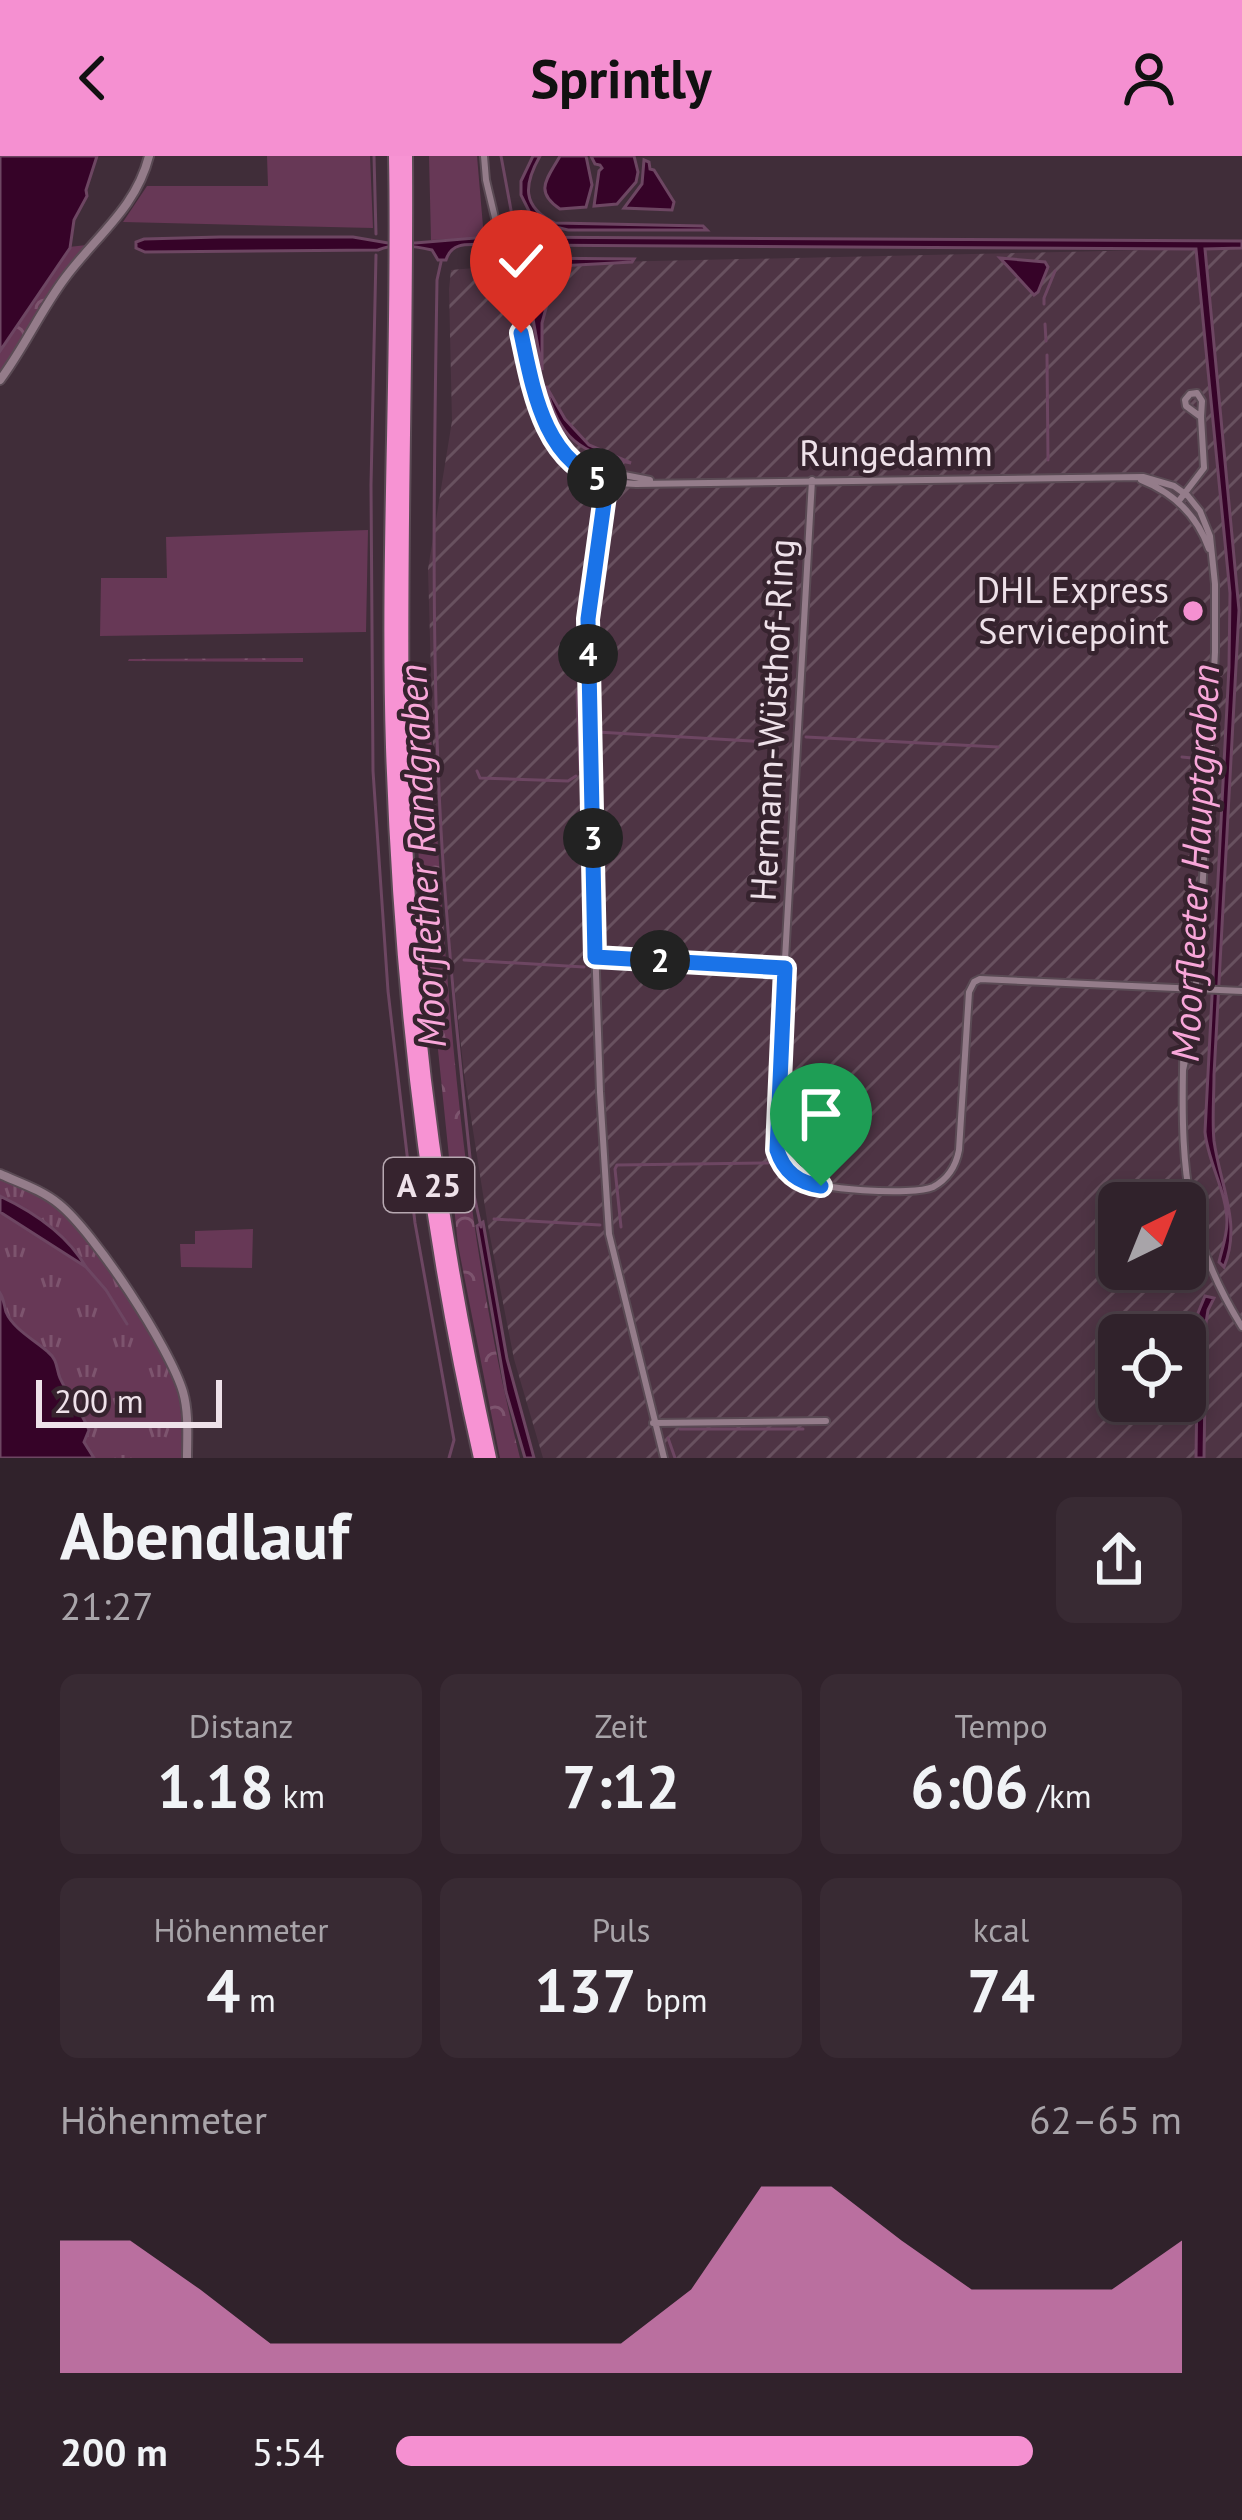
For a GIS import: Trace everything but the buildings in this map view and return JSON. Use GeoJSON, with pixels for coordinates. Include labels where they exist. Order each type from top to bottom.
{"type":"FeatureCollection","features":[{"type":"Feature","properties":{"kind":"highway","name":"A 25"},"geometry":{"type":"LineString","coordinates":[[395,156],[402,245],[403,742],[414,972],[454,1278],[490,1458]]}},
{"type":"Feature","properties":{"kind":"highway","name":"A 25"},"geometry":{"type":"LineString","coordinates":[[406,156],[392,548],[392,743],[404,974],[421,1130],[454,1343],[480,1458]]}},
{"type":"Feature","properties":{"kind":"street"},"geometry":{"type":"LineString","coordinates":[[0,380],[67,276],[124,211],[149,156]]}},
{"type":"Feature","properties":{"kind":"street","name":"Rungedamm"},"geometry":{"type":"LineString","coordinates":[[484,156],[532,381],[549,431],[585,472],[659,482],[1143,477],[1185,494],[1201,511],[1212,558],[1215,652],[1181,1136],[1192,1210],[1212,1271],[1242,1327]]}},
{"type":"Feature","properties":{"kind":"street"},"geometry":{"type":"LineString","coordinates":[[1178,502],[1204,468],[1201,417]]}},
{"type":"Feature","properties":{"kind":"street"},"geometry":{"type":"LineString","coordinates":[[608,477],[588,619],[595,957],[607,1222],[664,1458]]}},
{"type":"Feature","properties":{"kind":"street","name":"Rungedamm"},"geometry":{"type":"LineString","coordinates":[[1133,478],[1178,502],[1200,528],[1212,558]]}},
{"type":"Feature","properties":{"kind":"street","name":"Hermann-Wüsthof-Ring"},"geometry":{"type":"LineString","coordinates":[[812,480],[777,1150],[782,1163],[795,1178],[829,1187],[916,1192],[933,1187],[950,1173],[960,1144],[969,992],[980,979],[1191,990]]}},
{"type":"Feature","properties":{"kind":"street"},"geometry":{"type":"LineString","coordinates":[[595,957],[785,968]]}},
{"type":"Feature","properties":{"kind":"street"},"geometry":{"type":"LineString","coordinates":[[1191,990],[1242,992]]}},
{"type":"Feature","properties":{"kind":"street"},"geometry":{"type":"LineString","coordinates":[[0,1174],[64,1208],[134,1301],[183,1394],[187,1458]]}},
{"type":"Feature","properties":{"kind":"street"},"geometry":{"type":"LineString","coordinates":[[653,1423],[826,1421]]}},
{"type":"Feature","properties":{"kind":"shaded area"},"geometry":{"type":"Polygon","coordinates":[[[0,156],[97,156],[87,196],[74,220],[70,248],[0,351],[0,156]]]}},
{"type":"Feature","properties":{"kind":"shaded area"},"geometry":{"type":"Polygon","coordinates":[[[533,156],[540,156],[529,185],[531,202],[555,223],[703,226],[707,230],[568,230],[543,224],[530,213],[521,195],[521,181],[533,156]]]}},
{"type":"Feature","properties":{"kind":"shaded area"},"geometry":{"type":"Polygon","coordinates":[[[560,156],[586,156],[592,185],[586,207],[560,209],[547,196],[545,184],[560,156]]]}},
{"type":"Feature","properties":{"kind":"shaded area"},"geometry":{"type":"Polygon","coordinates":[[[591,156],[634,156],[636,182],[617,204],[594,206],[602,168],[591,156]]]}},
{"type":"Feature","properties":{"kind":"shaded area"},"geometry":{"type":"Polygon","coordinates":[[[644,160],[674,202],[672,210],[624,208],[642,184],[644,160]]]}},
{"type":"Feature","properties":{"kind":"shaded area"},"geometry":{"type":"Polygon","coordinates":[[[353,237],[415,243],[487,237],[489,245],[457,246],[446,260],[438,260],[432,250],[405,246],[145,252],[136,248],[136,242],[144,239],[353,237]]]}},
{"type":"Feature","properties":{"kind":"shaded area"},"geometry":{"type":"Polygon","coordinates":[[[508,237],[1242,241],[1242,248],[1205,249],[1239,610],[1213,1108],[1214,1141],[1230,1220],[1224,1267],[1219,1262],[1226,1211],[1205,1132],[1230,593],[1196,249],[515,245],[509,244],[508,237]]]}},
{"type":"Feature","properties":{"kind":"shaded area"},"geometry":{"type":"Polygon","coordinates":[[[1242,248],[1242,1458],[543,1458],[514,1359],[464,1073],[433,743],[428,569],[452,421],[451,270],[521,264],[1242,248]]]}},
{"type":"Feature","properties":{"kind":"shaded area"},"geometry":{"type":"Polygon","coordinates":[[[529,258],[634,259],[522,268],[529,258]]]}},
{"type":"Feature","properties":{"kind":"shaded area"},"geometry":{"type":"Polygon","coordinates":[[[1000,258],[1045,262],[1048,267],[1038,292],[1034,295],[1000,258]]]}},
{"type":"Feature","properties":{"kind":"shaded area"},"geometry":{"type":"Polygon","coordinates":[[[542,291],[549,297],[542,323],[542,370],[529,296],[542,291]]]}},
{"type":"Feature","properties":{"kind":"shaded area"},"geometry":{"type":"Polygon","coordinates":[[[546,386],[565,419],[589,445],[631,463],[574,441],[557,419],[546,386]]]}},
{"type":"Feature","properties":{"kind":"shaded area"},"geometry":{"type":"Polygon","coordinates":[[[0,1196],[49,1225],[86,1267],[0,1212],[0,1196]]]}},
{"type":"Feature","properties":{"kind":"shaded area"},"geometry":{"type":"Polygon","coordinates":[[[483,1222],[507,1359],[534,1458],[525,1458],[506,1392],[477,1226],[483,1222]]]}},
{"type":"Feature","properties":{"kind":"shaded area"},"geometry":{"type":"Polygon","coordinates":[[[0,1293],[14,1324],[54,1358],[63,1385],[89,1430],[84,1442],[94,1458],[0,1458],[0,1293]]]}},
{"type":"Feature","properties":{"kind":"shaded area"},"geometry":{"type":"Polygon","coordinates":[[[1205,1296],[1214,1298],[1206,1323],[1206,1314],[1198,1313],[1205,1296]]]}},
{"type":"Feature","properties":{"kind":"shaded area"},"geometry":{"type":"Polygon","coordinates":[[[1196,1422],[1205,1422],[1204,1458],[1196,1458],[1196,1422]]]}},
{"type":"Feature","properties":{"kind":"green space"},"geometry":{"type":"Polygon","coordinates":[[[267,156],[370,156],[373,228],[123,222],[147,186],[268,186],[267,156]]]}},
{"type":"Feature","properties":{"kind":"green space"},"geometry":{"type":"Polygon","coordinates":[[[429,156],[477,156],[484,238],[431,240],[429,156]]]}},
{"type":"Feature","properties":{"kind":"green space"},"geometry":{"type":"Polygon","coordinates":[[[87,245],[59,279],[0,373],[0,351],[69,247],[87,245]]]}},
{"type":"Feature","properties":{"kind":"green space"},"geometry":{"type":"Polygon","coordinates":[[[368,530],[366,632],[100,636],[101,578],[167,578],[166,537],[368,530]]]}},
{"type":"Feature","properties":{"kind":"green space"},"geometry":{"type":"Polygon","coordinates":[[[303,658],[303,662],[128,661],[129,659],[303,658]]]}},
{"type":"Feature","properties":{"kind":"green space"},"geometry":{"type":"Polygon","coordinates":[[[412,716],[430,719],[449,998],[469,1183],[482,1276],[520,1458],[500,1458],[458,1245],[419,864],[412,716]]]}},
{"type":"Feature","properties":{"kind":"green space"},"geometry":{"type":"Polygon","coordinates":[[[0,1179],[58,1208],[127,1295],[160,1350],[178,1393],[182,1458],[0,1458],[0,1179]]]}},
{"type":"Feature","properties":{"kind":"green space"},"geometry":{"type":"Polygon","coordinates":[[[253,1229],[252,1268],[181,1267],[180,1244],[195,1244],[195,1231],[253,1229]]]}},
{"type":"Feature","properties":{"kind":"waterway"},"geometry":{"type":"LineString","coordinates":[[374,156],[376,234]]}},
{"type":"Feature","properties":{"kind":"waterway"},"geometry":{"type":"LineString","coordinates":[[501,156],[516,237]]}},
{"type":"Feature","properties":{"kind":"waterway"},"geometry":{"type":"LineString","coordinates":[[376,255],[371,485],[373,771],[388,991],[415,1223],[454,1440],[449,1458]]}},
{"type":"Feature","properties":{"kind":"waterway","name":"Moorflether Randgraben"},"geometry":{"type":"LineString","coordinates":[[441,262],[434,487],[438,761],[455,1012],[481,1227]]}},
{"type":"Feature","properties":{"kind":"waterway"},"geometry":{"type":"LineString","coordinates":[[1044,304],[1055,271]]}},
{"type":"Feature","properties":{"kind":"waterway"},"geometry":{"type":"LineString","coordinates":[[1045,324],[1046,341]]}},
{"type":"Feature","properties":{"kind":"waterway"},"geometry":{"type":"LineString","coordinates":[[1047,355],[1048,460]]}},
{"type":"Feature","properties":{"kind":"waterway"},"geometry":{"type":"LineString","coordinates":[[577,692],[580,770]]}},
{"type":"Feature","properties":{"kind":"waterway"},"geometry":{"type":"LineString","coordinates":[[597,732],[787,743]]}},
{"type":"Feature","properties":{"kind":"waterway"},"geometry":{"type":"LineString","coordinates":[[806,737],[998,747]]}},
{"type":"Feature","properties":{"kind":"waterway","name":"Moorfleeter Hauptgraben"},"geometry":{"type":"LineString","coordinates":[[1182,757],[1192,758]]}},
{"type":"Feature","properties":{"kind":"waterway"},"geometry":{"type":"LineString","coordinates":[[477,771],[480,778],[568,781],[576,776]]}},
{"type":"Feature","properties":{"kind":"waterway"},"geometry":{"type":"LineString","coordinates":[[464,960],[584,967]]}},
{"type":"Feature","properties":{"kind":"waterway"},"geometry":{"type":"LineString","coordinates":[[621,1227],[617,1165],[768,1163]]}},
{"type":"Feature","properties":{"kind":"waterway"},"geometry":{"type":"LineString","coordinates":[[494,1219],[600,1225]]}},
{"type":"Feature","properties":{"kind":"waterway"},"geometry":{"type":"LineString","coordinates":[[86,1267],[127,1324]]}},
{"type":"Feature","properties":{"kind":"waterway"},"geometry":{"type":"LineString","coordinates":[[680,1429],[803,1429]]}},
{"type":"Feature","properties":{"kind":"waterway"},"geometry":{"type":"LineString","coordinates":[[668,1438],[675,1458]]}},
{"type":"Feature","properties":{"kind":"place","name":"DHL Express Servicepoint"},"geometry":{"type":"Point","coordinates":[1193,611]}},
{"type":"Feature","properties":{"kind":"route"},"geometry":{"type":"LineString","coordinates":[[521,333],[552,436],[570,461],[607,481],[588,619],[595,957],[785,968],[777,1150],[795,1178],[821,1186]]}}]}
